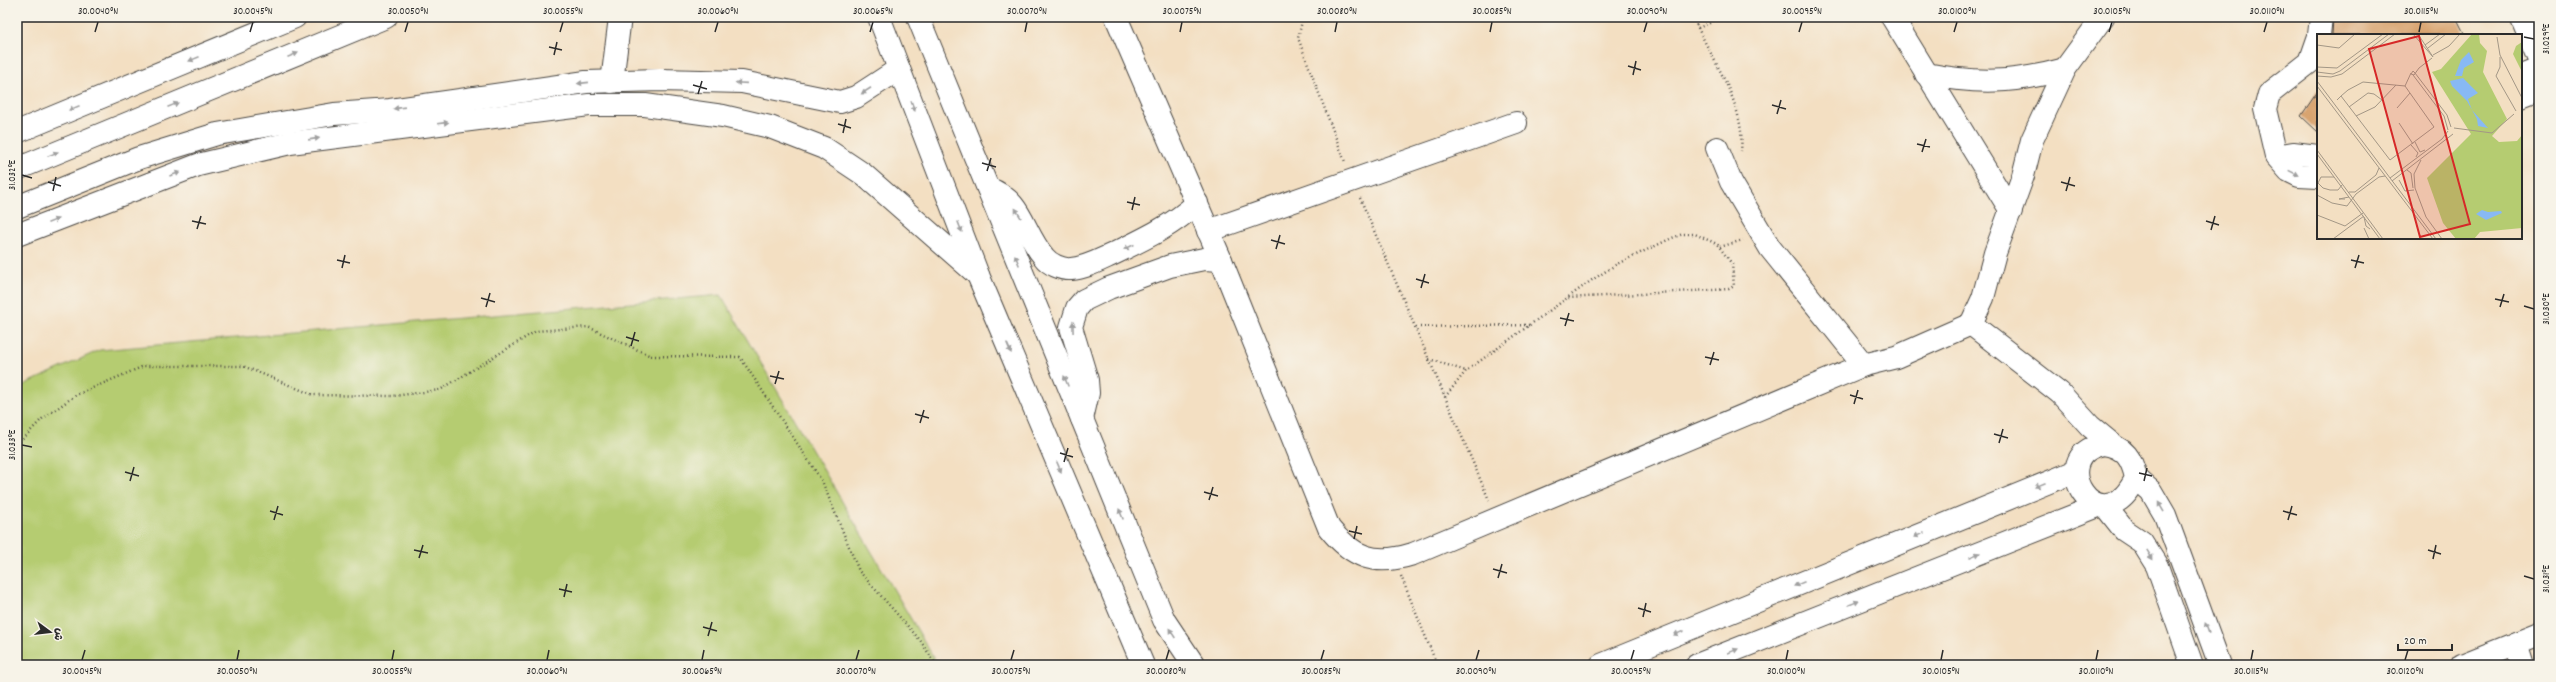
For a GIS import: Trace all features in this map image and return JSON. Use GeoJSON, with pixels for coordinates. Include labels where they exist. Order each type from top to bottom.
{"type":"FeatureCollection","features":[{"type":"Feature","properties":{"kind":"street"},"geometry":{"type":"LineString","coordinates":[[17,132],[295,17]]}},
{"type":"Feature","properties":{"kind":"street"},"geometry":{"type":"LineString","coordinates":[[17,169],[386,17]]}},
{"type":"Feature","properties":{"kind":"street"},"geometry":{"type":"LineString","coordinates":[[612,82],[620,17]]}},
{"type":"Feature","properties":{"kind":"street"},"geometry":{"type":"LineString","coordinates":[[879,17],[978,275],[1143,665]]}},
{"type":"Feature","properties":{"kind":"street"},"geometry":{"type":"LineString","coordinates":[[918,17],[1164,620],[1194,665]]}},
{"type":"Feature","properties":{"kind":"street"},"geometry":{"type":"LineString","coordinates":[[1116,17],[1221,260],[1329,528],[1341,543],[1357,554],[1375,560],[1394,560],[1497,519],[1864,365],[1896,357],[1972,324],[1983,298],[1995,253],[2023,176],[2032,140],[2065,69],[2103,17]]}},
{"type":"Feature","properties":{"kind":"street"},"geometry":{"type":"LineString","coordinates":[[1892,17],[2011,211]]}},
{"type":"Feature","properties":{"kind":"street"},"geometry":{"type":"LineString","coordinates":[[2319,34],[2321,17]]}},
{"type":"Feature","properties":{"kind":"street"},"geometry":{"type":"LineString","coordinates":[[2521,17],[2539,60]]}},
{"type":"Feature","properties":{"kind":"street"},"geometry":{"type":"LineString","coordinates":[[2317,43],[2314,56],[2305,68],[2269,94],[2265,109],[2276,156],[2289,171],[2298,176],[2317,177]]}},
{"type":"Feature","properties":{"kind":"street"},"geometry":{"type":"LineString","coordinates":[[220,48],[232,80]]}},
{"type":"Feature","properties":{"kind":"street"},"geometry":{"type":"LineString","coordinates":[[17,207],[139,158],[217,134],[334,114],[390,110],[586,82],[644,80],[742,82],[840,102],[856,97],[899,69]]}},
{"type":"Feature","properties":{"kind":"street"},"geometry":{"type":"LineString","coordinates":[[1926,74],[1960,80],[1996,82],[2031,78],[2065,69]]}},
{"type":"Feature","properties":{"kind":"street"},"geometry":{"type":"LineString","coordinates":[[2522,76],[2539,69]]}},
{"type":"Feature","properties":{"kind":"street"},"geometry":{"type":"LineString","coordinates":[[644,80],[645,104]]}},
{"type":"Feature","properties":{"kind":"street"},"geometry":{"type":"LineString","coordinates":[[2522,97],[2539,90]]}},
{"type":"Feature","properties":{"kind":"street"},"geometry":{"type":"LineString","coordinates":[[17,235],[198,165],[290,143],[589,105],[645,104],[716,115],[770,126],[824,148],[863,174],[978,275]]}},
{"type":"Feature","properties":{"kind":"street"},"geometry":{"type":"LineString","coordinates":[[1208,231],[1516,123]]}},
{"type":"Feature","properties":{"kind":"street"},"geometry":{"type":"LineString","coordinates":[[280,124],[290,143]]}},
{"type":"Feature","properties":{"kind":"street"},"geometry":{"type":"LineString","coordinates":[[1717,148],[1731,182],[1770,248],[1864,365]]}},
{"type":"Feature","properties":{"kind":"street"},"geometry":{"type":"LineString","coordinates":[[2276,156],[2293,153],[2317,156]]}},
{"type":"Feature","properties":{"kind":"street"},"geometry":{"type":"LineString","coordinates":[[988,188],[1000,193],[1013,204],[1045,259],[1056,266],[1070,270],[1095,262],[1155,234],[1184,215],[1197,203]]}},
{"type":"Feature","properties":{"kind":"street"},"geometry":{"type":"LineString","coordinates":[[1155,234],[1153,241],[1155,254],[1164,264],[1170,266]]}},
{"type":"Feature","properties":{"kind":"street"},"geometry":{"type":"LineString","coordinates":[[1082,419],[1086,407],[1088,387],[1073,337],[1073,317],[1084,300],[1109,288],[1170,266],[1204,260],[1221,260]]}},
{"type":"Feature","properties":{"kind":"street"},"geometry":{"type":"LineString","coordinates":[[1095,262],[1106,267],[1109,272],[1111,277],[1109,288]]}},
{"type":"Feature","properties":{"kind":"street"},"geometry":{"type":"LineString","coordinates":[[1972,324],[2060,393],[2090,426],[2128,455],[2136,478],[2151,491],[2165,515],[2220,665]]}},
{"type":"Feature","properties":{"kind":"street"},"geometry":{"type":"LineString","coordinates":[[2113,445],[2096,446],[2082,455],[2076,471],[2076,478],[2082,492],[2102,506],[2124,530],[2142,542],[2157,566],[2192,665]]}},
{"type":"Feature","properties":{"kind":"street"},"geometry":{"type":"LineString","coordinates":[[1601,665],[2076,471]]}},
{"type":"Feature","properties":{"kind":"street"},"geometry":{"type":"LineString","coordinates":[[1697,665],[2124,498],[2136,478]]}},
{"type":"Feature","properties":{"kind":"street"},"geometry":{"type":"LineString","coordinates":[[2462,665],[2539,634]]}},
{"type":"Feature","properties":{"kind":"street"},"geometry":{"type":"LineString","coordinates":[[2516,643],[2523,665]]}},
{"type":"Feature","properties":{"kind":"path"},"geometry":{"type":"LineString","coordinates":[[1303,17],[1298,38],[1352,180],[1497,519]]}},
{"type":"Feature","properties":{"kind":"path"},"geometry":{"type":"LineString","coordinates":[[1693,17],[1738,115],[1742,138],[1740,153]]}},
{"type":"Feature","properties":{"kind":"path"},"geometry":{"type":"LineString","coordinates":[[1698,28],[1724,17]]}},
{"type":"Feature","properties":{"kind":"path"},"geometry":{"type":"LineString","coordinates":[[1445,397],[1466,371],[1529,325],[1617,264],[1683,234],[1695,234],[1717,244],[1732,264],[1734,286],[1729,289],[1568,298]]}},
{"type":"Feature","properties":{"kind":"path"},"geometry":{"type":"LineString","coordinates":[[1416,328],[1529,325]]}},
{"type":"Feature","properties":{"kind":"path"},"geometry":{"type":"LineString","coordinates":[[17,445],[42,419],[76,395],[144,366],[243,366],[313,395],[393,396],[440,390],[536,332],[588,327],[651,356],[740,357],[822,480],[859,571],[920,640],[936,665]]}},
{"type":"Feature","properties":{"kind":"path"},"geometry":{"type":"LineString","coordinates":[[1429,359],[1466,371]]}},
{"type":"Feature","properties":{"kind":"path"},"geometry":{"type":"LineString","coordinates":[[1394,560],[1437,665]]}},
{"type":"Feature","properties":{"kind":"green space"},"geometry":{"type":"Polygon","coordinates":[[[721,295],[938,665],[17,665],[17,388],[100,350],[721,295]]]}},
{"type":"Feature","properties":{"kind":"building"},"geometry":{"type":"Polygon","coordinates":[[[2333,17],[2456,17],[2464,34],[2332,34],[2333,17]]]}},
{"type":"Feature","properties":{"kind":"building"},"geometry":{"type":"Polygon","coordinates":[[[2317,92],[2317,131],[2301,116],[2317,92]]]}}]}
